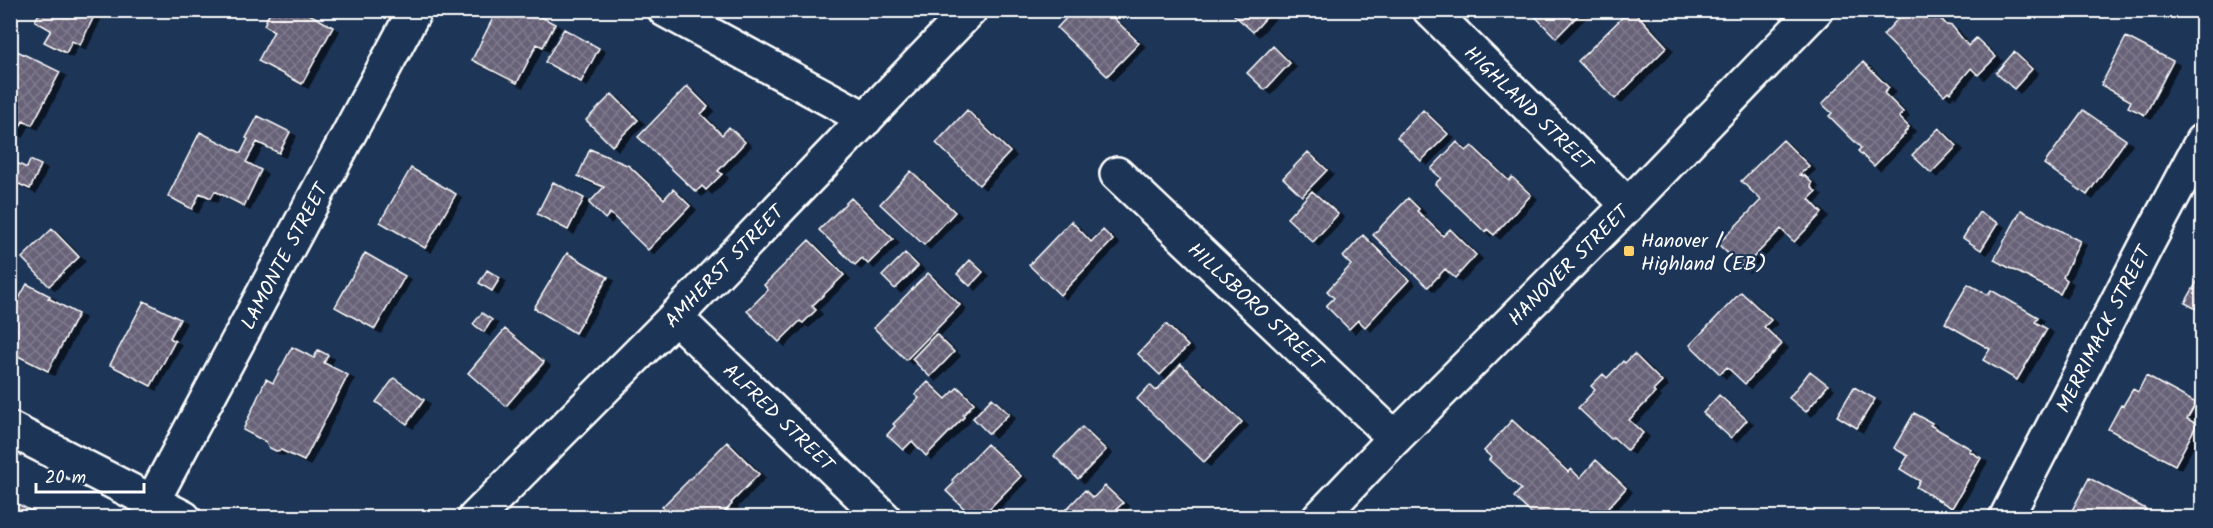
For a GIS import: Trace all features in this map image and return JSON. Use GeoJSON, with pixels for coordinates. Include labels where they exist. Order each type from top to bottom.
{"type":"FeatureCollection","features":[{"type":"Feature","properties":{"kind":"street","name":"LAMONTE STREET"},"geometry":{"type":"LineString","coordinates":[[152,502],[415,10]]}},
{"type":"Feature","properties":{"kind":"street"},"geometry":{"type":"LineString","coordinates":[[665,10],[866,119]]}},
{"type":"Feature","properties":{"kind":"street","name":"AMHERST STREET"},"geometry":{"type":"LineString","coordinates":[[475,518],[675,317],[970,10]]}},
{"type":"Feature","properties":{"kind":"street","name":"HIGHLAND STREET"},"geometry":{"type":"LineString","coordinates":[[1430,10],[1628,204]]}},
{"type":"Feature","properties":{"kind":"street","name":"HANOVER STREET"},"geometry":{"type":"LineString","coordinates":[[1319,518],[1816,10]]}},
{"type":"Feature","properties":{"kind":"street","name":"MERRIMACK STREET"},"geometry":{"type":"LineString","coordinates":[[2006,518],[2202,141]]}},
{"type":"Feature","properties":{"kind":"street","name":"HILLSBORO STREET"},"geometry":{"type":"LineString","coordinates":[[1117,174],[1395,438]]}},
{"type":"Feature","properties":{"kind":"street","name":"ALFRED STREET"},"geometry":{"type":"LineString","coordinates":[[675,317],[884,518]]}},
{"type":"Feature","properties":{"kind":"street"},"geometry":{"type":"LineString","coordinates":[[10,429],[184,518]]}},
{"type":"Feature","properties":{"kind":"building"},"geometry":{"type":"Polygon","coordinates":[[[41,10],[97,10],[80,45],[72,41],[66,53],[44,42],[51,30],[35,21],[41,10]]]}},
{"type":"Feature","properties":{"kind":"building"},"geometry":{"type":"Polygon","coordinates":[[[271,10],[302,10],[333,27],[302,84],[258,61],[274,31],[264,25],[271,10]]]}},
{"type":"Feature","properties":{"kind":"building"},"geometry":{"type":"Polygon","coordinates":[[[500,10],[528,10],[555,24],[543,47],[537,44],[517,83],[472,60],[495,14],[497,15],[500,10]]]}},
{"type":"Feature","properties":{"kind":"building"},"geometry":{"type":"Polygon","coordinates":[[[1067,10],[1105,10],[1139,43],[1107,76],[1057,28],[1067,17],[1064,14],[1067,10]]]}},
{"type":"Feature","properties":{"kind":"building"},"geometry":{"type":"Polygon","coordinates":[[[1233,10],[1273,10],[1253,32],[1231,12],[1233,10]]]}},
{"type":"Feature","properties":{"kind":"building"},"geometry":{"type":"Polygon","coordinates":[[[1529,10],[1583,10],[1556,38],[1529,10]]]}},
{"type":"Feature","properties":{"kind":"building"},"geometry":{"type":"Polygon","coordinates":[[[1630,10],[1633,10],[1667,47],[1615,99],[1578,61],[1630,10]]]}},
{"type":"Feature","properties":{"kind":"building"},"geometry":{"type":"Polygon","coordinates":[[[1906,10],[1932,10],[1947,25],[1952,26],[1968,46],[1976,38],[1996,57],[1978,75],[1971,68],[1950,93],[1948,91],[1944,95],[1883,35],[1906,10]]]}},
{"type":"Feature","properties":{"kind":"building"},"geometry":{"type":"Polygon","coordinates":[[[564,29],[599,48],[581,82],[545,62],[564,29]]]}},
{"type":"Feature","properties":{"kind":"building"},"geometry":{"type":"Polygon","coordinates":[[[2126,37],[2173,61],[2145,115],[2128,107],[2131,101],[2101,85],[2126,37]]]}},
{"type":"Feature","properties":{"kind":"building"},"geometry":{"type":"Polygon","coordinates":[[[1273,46],[1290,63],[1265,90],[1247,73],[1273,46]]]}},
{"type":"Feature","properties":{"kind":"building"},"geometry":{"type":"Polygon","coordinates":[[[15,50],[60,72],[32,125],[23,121],[17,133],[10,130],[10,58],[15,50]]]}},
{"type":"Feature","properties":{"kind":"building"},"geometry":{"type":"Polygon","coordinates":[[[2014,52],[2032,69],[2014,89],[1996,73],[2014,52]]]}},
{"type":"Feature","properties":{"kind":"building"},"geometry":{"type":"Polygon","coordinates":[[[1863,62],[1889,88],[1884,93],[1903,112],[1899,117],[1909,127],[1874,166],[1858,151],[1861,148],[1829,116],[1832,113],[1822,104],[1863,62]]]}},
{"type":"Feature","properties":{"kind":"building"},"geometry":{"type":"Polygon","coordinates":[[[687,86],[708,107],[701,114],[722,135],[729,127],[745,142],[718,171],[722,174],[706,190],[702,186],[696,192],[638,137],[687,86]]]}},
{"type":"Feature","properties":{"kind":"building"},"geometry":{"type":"Polygon","coordinates":[[[612,94],[638,120],[612,146],[586,120],[612,94]]]}},
{"type":"Feature","properties":{"kind":"building"},"geometry":{"type":"Polygon","coordinates":[[[967,110],[1010,152],[979,185],[936,143],[967,110]]]}},
{"type":"Feature","properties":{"kind":"building"},"geometry":{"type":"Polygon","coordinates":[[[1423,110],[1448,134],[1421,161],[1397,137],[1423,110]]]}},
{"type":"Feature","properties":{"kind":"building"},"geometry":{"type":"Polygon","coordinates":[[[2083,110],[2126,140],[2087,195],[2044,164],[2083,110]]]}},
{"type":"Feature","properties":{"kind":"building"},"geometry":{"type":"Polygon","coordinates":[[[258,116],[290,132],[279,153],[257,142],[246,162],[261,170],[244,206],[215,191],[211,198],[200,193],[192,209],[168,196],[200,132],[241,153],[258,116]]]}},
{"type":"Feature","properties":{"kind":"building"},"geometry":{"type":"Polygon","coordinates":[[[1939,128],[1957,146],[1931,173],[1912,155],[1939,128]]]}},
{"type":"Feature","properties":{"kind":"building"},"geometry":{"type":"Polygon","coordinates":[[[1783,140],[1809,166],[1799,175],[1805,176],[1812,183],[1811,187],[1816,192],[1809,199],[1822,213],[1794,242],[1781,229],[1743,268],[1718,244],[1761,200],[1741,181],[1783,140]]]}},
{"type":"Feature","properties":{"kind":"building"},"geometry":{"type":"Polygon","coordinates":[[[1457,142],[1466,151],[1472,146],[1509,181],[1512,177],[1531,195],[1494,235],[1487,229],[1485,232],[1435,184],[1441,178],[1431,169],[1457,142]]]}},
{"type":"Feature","properties":{"kind":"building"},"geometry":{"type":"Polygon","coordinates":[[[590,149],[629,166],[664,199],[673,189],[690,206],[648,250],[610,213],[605,219],[589,203],[604,187],[578,176],[590,149]]]}},
{"type":"Feature","properties":{"kind":"building"},"geometry":{"type":"Polygon","coordinates":[[[1308,152],[1327,170],[1302,196],[1283,178],[1308,152]]]}},
{"type":"Feature","properties":{"kind":"building"},"geometry":{"type":"Polygon","coordinates":[[[10,160],[27,168],[30,160],[41,165],[30,189],[10,180],[10,160]]]}},
{"type":"Feature","properties":{"kind":"building"},"geometry":{"type":"Polygon","coordinates":[[[411,168],[456,194],[425,248],[380,222],[411,168]]]}},
{"type":"Feature","properties":{"kind":"building"},"geometry":{"type":"Polygon","coordinates":[[[911,171],[955,212],[924,245],[880,204],[911,171]]]}},
{"type":"Feature","properties":{"kind":"building"},"geometry":{"type":"Polygon","coordinates":[[[553,182],[584,198],[568,230],[537,214],[553,182]]]}},
{"type":"Feature","properties":{"kind":"building"},"geometry":{"type":"Polygon","coordinates":[[[1312,191],[1338,214],[1313,242],[1287,218],[1312,191]]]}},
{"type":"Feature","properties":{"kind":"building"},"geometry":{"type":"Polygon","coordinates":[[[851,198],[893,239],[868,264],[862,258],[855,265],[819,230],[851,198]]]}},
{"type":"Feature","properties":{"kind":"building"},"geometry":{"type":"Polygon","coordinates":[[[1408,198],[1419,209],[1417,211],[1443,236],[1450,229],[1476,255],[1455,278],[1445,269],[1428,287],[1373,235],[1408,198]]]}},
{"type":"Feature","properties":{"kind":"building"},"geometry":{"type":"Polygon","coordinates":[[[2021,210],[2080,241],[2063,277],[2067,280],[2060,294],[1994,260],[2021,210]]]}},
{"type":"Feature","properties":{"kind":"building"},"geometry":{"type":"Polygon","coordinates":[[[1979,212],[1998,223],[1981,250],[1963,238],[1979,212]]]}},
{"type":"Feature","properties":{"kind":"building"},"geometry":{"type":"Polygon","coordinates":[[[1071,221],[1091,242],[1103,230],[1113,240],[1060,295],[1029,265],[1071,221]]]}},
{"type":"Feature","properties":{"kind":"building"},"geometry":{"type":"Polygon","coordinates":[[[52,229],[79,257],[49,286],[22,258],[52,229]]]}},
{"type":"Feature","properties":{"kind":"building"},"geometry":{"type":"Polygon","coordinates":[[[1363,235],[1409,280],[1365,327],[1358,320],[1349,329],[1326,306],[1334,298],[1327,291],[1351,265],[1343,257],[1363,235]]]}},
{"type":"Feature","properties":{"kind":"building"},"geometry":{"type":"Polygon","coordinates":[[[809,240],[844,275],[812,306],[816,310],[803,323],[800,321],[779,342],[747,311],[768,290],[764,285],[809,240]]]}},
{"type":"Feature","properties":{"kind":"building"},"geometry":{"type":"Polygon","coordinates":[[[365,253],[405,276],[375,329],[335,307],[365,253]]]}},
{"type":"Feature","properties":{"kind":"building"},"geometry":{"type":"Polygon","coordinates":[[[567,253],[608,277],[575,333],[534,308],[567,253]]]}},
{"type":"Feature","properties":{"kind":"building"},"geometry":{"type":"Polygon","coordinates":[[[905,253],[918,266],[895,289],[882,276],[905,253]]]}},
{"type":"Feature","properties":{"kind":"building"},"geometry":{"type":"Polygon","coordinates":[[[970,260],[983,272],[970,286],[957,274],[970,260]]]}},
{"type":"Feature","properties":{"kind":"building"},"geometry":{"type":"Polygon","coordinates":[[[487,270],[500,278],[492,291],[479,283],[487,270]]]}},
{"type":"Feature","properties":{"kind":"building"},"geometry":{"type":"Polygon","coordinates":[[[928,273],[960,305],[906,360],[874,328],[928,273]]]}},
{"type":"Feature","properties":{"kind":"building"},"geometry":{"type":"Polygon","coordinates":[[[2202,273],[2202,312],[2185,303],[2202,273]]]}},
{"type":"Feature","properties":{"kind":"building"},"geometry":{"type":"Polygon","coordinates":[[[27,284],[78,314],[48,371],[10,352],[10,315],[27,284]]]}},
{"type":"Feature","properties":{"kind":"building"},"geometry":{"type":"Polygon","coordinates":[[[1968,284],[1988,295],[1991,290],[2038,317],[2035,322],[2047,329],[2017,380],[1983,360],[1990,349],[1945,323],[1968,284]]]}},
{"type":"Feature","properties":{"kind":"building"},"geometry":{"type":"Polygon","coordinates":[[[1741,292],[1771,320],[1764,327],[1782,344],[1745,384],[1727,367],[1720,374],[1690,345],[1741,292]]]}},
{"type":"Feature","properties":{"kind":"building"},"geometry":{"type":"Polygon","coordinates":[[[144,301],[180,319],[170,338],[175,341],[151,386],[110,365],[144,301]]]}},
{"type":"Feature","properties":{"kind":"building"},"geometry":{"type":"Polygon","coordinates":[[[482,313],[492,320],[484,332],[473,324],[482,313]]]}},
{"type":"Feature","properties":{"kind":"building"},"geometry":{"type":"Polygon","coordinates":[[[1166,324],[1188,346],[1160,375],[1138,354],[1166,324]]]}},
{"type":"Feature","properties":{"kind":"building"},"geometry":{"type":"Polygon","coordinates":[[[505,329],[544,362],[506,406],[468,373],[505,329]]]}},
{"type":"Feature","properties":{"kind":"building"},"geometry":{"type":"Polygon","coordinates":[[[936,334],[954,352],[930,377],[912,359],[936,334]]]}},
{"type":"Feature","properties":{"kind":"building"},"geometry":{"type":"Polygon","coordinates":[[[292,347],[314,358],[318,350],[328,355],[324,363],[348,375],[304,461],[281,450],[276,451],[268,447],[266,442],[243,430],[266,379],[273,383],[292,347]]]}},
{"type":"Feature","properties":{"kind":"building"},"geometry":{"type":"Polygon","coordinates":[[[1634,354],[1662,382],[1653,391],[1655,393],[1629,420],[1643,433],[1627,450],[1613,437],[1611,439],[1578,408],[1595,390],[1591,386],[1603,374],[1607,378],[1623,361],[1625,363],[1634,354]]]}},
{"type":"Feature","properties":{"kind":"building"},"geometry":{"type":"Polygon","coordinates":[[[1181,364],[1242,422],[1204,462],[1137,399],[1150,385],[1156,391],[1181,364]]]}},
{"type":"Feature","properties":{"kind":"building"},"geometry":{"type":"Polygon","coordinates":[[[1810,371],[1828,385],[1806,412],[1789,398],[1810,371]]]}},
{"type":"Feature","properties":{"kind":"building"},"geometry":{"type":"Polygon","coordinates":[[[2146,376],[2196,403],[2187,419],[2197,424],[2175,465],[2108,429],[2121,405],[2123,406],[2133,389],[2138,392],[2146,376]]]}},
{"type":"Feature","properties":{"kind":"building"},"geometry":{"type":"Polygon","coordinates":[[[394,378],[424,400],[407,424],[376,402],[394,378]]]}},
{"type":"Feature","properties":{"kind":"building"},"geometry":{"type":"Polygon","coordinates":[[[928,382],[946,399],[958,387],[974,403],[963,415],[964,417],[926,456],[912,441],[903,450],[887,435],[895,426],[893,424],[919,398],[915,395],[928,382]]]}},
{"type":"Feature","properties":{"kind":"building"},"geometry":{"type":"Polygon","coordinates":[[[1854,387],[1875,399],[1857,428],[1837,416],[1854,387]]]}},
{"type":"Feature","properties":{"kind":"building"},"geometry":{"type":"Polygon","coordinates":[[[1719,395],[1747,420],[1731,438],[1703,413],[1719,395]]]}},
{"type":"Feature","properties":{"kind":"building"},"geometry":{"type":"Polygon","coordinates":[[[992,398],[1009,414],[989,434],[973,418],[992,398]]]}},
{"type":"Feature","properties":{"kind":"building"},"geometry":{"type":"Polygon","coordinates":[[[1914,413],[1971,449],[1969,451],[1981,458],[1952,508],[1916,487],[1920,481],[1900,469],[1908,456],[1894,448],[1914,413]]]}},
{"type":"Feature","properties":{"kind":"building"},"geometry":{"type":"Polygon","coordinates":[[[1512,420],[1568,472],[1571,469],[1580,478],[1596,460],[1626,488],[1599,518],[1593,515],[1590,518],[1536,518],[1514,497],[1521,489],[1489,460],[1491,457],[1484,451],[1512,420]]]}},
{"type":"Feature","properties":{"kind":"building"},"geometry":{"type":"Polygon","coordinates":[[[1082,427],[1106,450],[1078,479],[1054,456],[1082,427]]]}},
{"type":"Feature","properties":{"kind":"building"},"geometry":{"type":"Polygon","coordinates":[[[727,442],[759,474],[721,516],[719,514],[716,518],[672,518],[662,507],[727,442]]]}},
{"type":"Feature","properties":{"kind":"building"},"geometry":{"type":"Polygon","coordinates":[[[987,444],[1021,476],[985,513],[984,511],[974,518],[946,491],[954,483],[952,480],[987,444]]]}},
{"type":"Feature","properties":{"kind":"building"},"geometry":{"type":"Polygon","coordinates":[[[2089,478],[2146,509],[2141,518],[2068,518],[2089,478]]]}},
{"type":"Feature","properties":{"kind":"building"},"geometry":{"type":"Polygon","coordinates":[[[1105,486],[1123,503],[1110,515],[1112,518],[1058,518],[1085,490],[1093,498],[1105,486]]]}},
{"type":"Feature","properties":{"kind":"building"},"geometry":{"type":"Polygon","coordinates":[[[10,500],[45,518],[10,518],[10,500]]]}},
{"type":"Feature","properties":{"kind":"place","name":"Hanover / Highland (EB)"},"geometry":{"type":"Point","coordinates":[1629,251]}}]}
